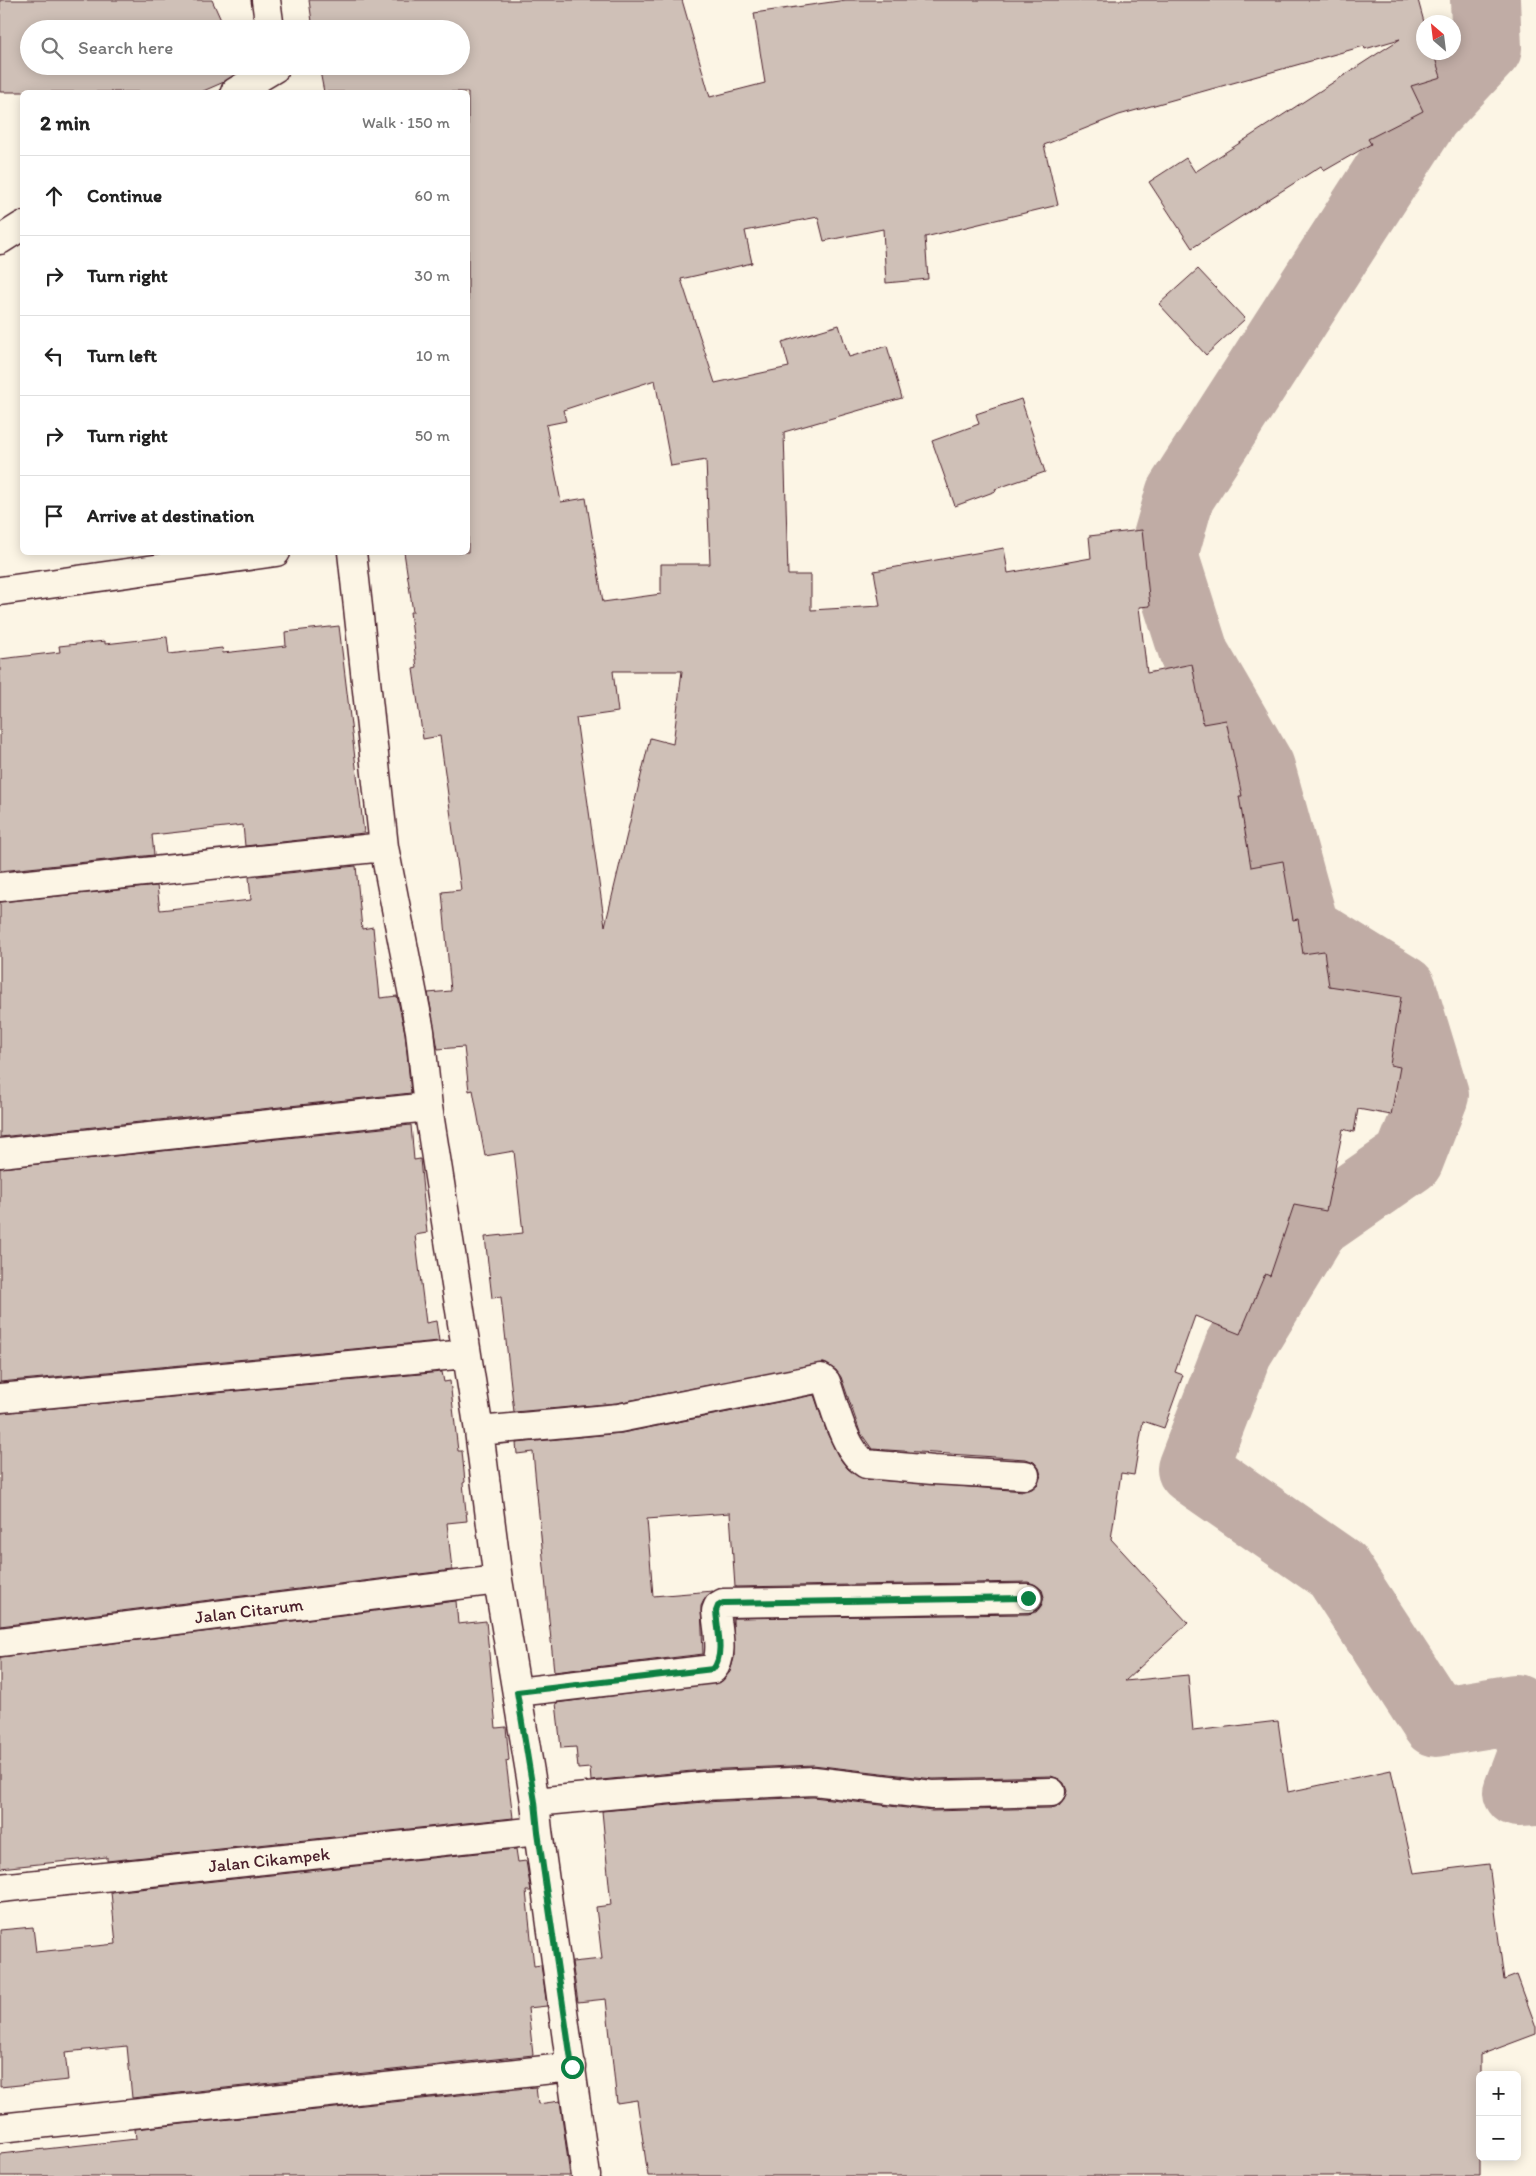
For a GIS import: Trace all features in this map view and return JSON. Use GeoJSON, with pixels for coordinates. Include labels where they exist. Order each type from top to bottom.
{"type":"FeatureCollection","features":[{"type":"Feature","properties":{"kind":"street"},"geometry":{"type":"LineString","coordinates":[[266,0],[269,20]]}},
{"type":"Feature","properties":{"kind":"street"},"geometry":{"type":"LineString","coordinates":[[240,90],[274,75]]}},
{"type":"Feature","properties":{"kind":"street"},"geometry":{"type":"LineString","coordinates":[[0,240],[20,227]]}},
{"type":"Feature","properties":{"kind":"street"},"geometry":{"type":"LineString","coordinates":[[0,591],[255,555]]}},
{"type":"Feature","properties":{"kind":"street"},"geometry":{"type":"LineString","coordinates":[[352,555],[384,846],[420,1031],[428,1108],[479,1431],[498,1580],[535,1802],[586,2176]]}},
{"type":"Feature","properties":{"kind":"street"},"geometry":{"type":"LineString","coordinates":[[0,887],[384,846]]}},
{"type":"Feature","properties":{"kind":"street"},"geometry":{"type":"LineString","coordinates":[[0,1153],[428,1108]]}},
{"type":"Feature","properties":{"kind":"street"},"geometry":{"type":"LineString","coordinates":[[0,1398],[466,1354]]}},
{"type":"Feature","properties":{"kind":"street"},"geometry":{"type":"LineString","coordinates":[[479,1431],[619,1418],[821,1378],[826,1382],[848,1444],[859,1459],[866,1464],[1024,1475]]}},
{"type":"Feature","properties":{"kind":"street","name":"Jalan Citarum"},"geometry":{"type":"LineString","coordinates":[[0,1642],[498,1580]]}},
{"type":"Feature","properties":{"kind":"street"},"geometry":{"type":"LineString","coordinates":[[517,1692],[713,1669],[716,1666],[719,1653],[716,1611],[718,1606],[723,1603],[1028,1598]]}},
{"type":"Feature","properties":{"kind":"street"},"geometry":{"type":"LineString","coordinates":[[535,1802],[703,1786],[814,1781],[932,1795],[1051,1792]]}},
{"type":"Feature","properties":{"kind":"street","name":"Jalan Cikampek"},"geometry":{"type":"LineString","coordinates":[[0,1888],[538,1832]]}},
{"type":"Feature","properties":{"kind":"street"},"geometry":{"type":"LineString","coordinates":[[0,2128],[572,2067]]}},
{"type":"Feature","properties":{"kind":"building"},"geometry":{"type":"Polygon","coordinates":[[[0,0],[212,0],[221,20],[20,20],[20,75],[235,75],[206,90],[20,90],[20,92],[0,92],[0,0]]]}},
{"type":"Feature","properties":{"kind":"building"},"geometry":{"type":"Polygon","coordinates":[[[309,0],[682,0],[710,97],[765,83],[754,13],[846,0],[1418,0],[1422,15],[1416,15],[1416,60],[1436,60],[1441,77],[1411,86],[1423,111],[1368,139],[1371,144],[1324,171],[1321,166],[1192,248],[1149,182],[1186,158],[1195,172],[1400,39],[1365,49],[1364,46],[1119,115],[1044,145],[1058,205],[925,237],[928,279],[886,283],[883,229],[824,241],[818,217],[745,231],[752,263],[681,279],[715,383],[789,367],[782,342],[839,325],[849,357],[887,346],[902,398],[784,432],[788,575],[811,575],[811,610],[880,606],[874,571],[1004,548],[1008,573],[1091,558],[1089,536],[1142,530],[1150,606],[1139,607],[1147,673],[1192,664],[1203,724],[1226,720],[1242,796],[1239,796],[1251,867],[1283,861],[1293,920],[1298,919],[1303,954],[1324,951],[1329,986],[1401,997],[1390,1065],[1400,1067],[1391,1115],[1358,1109],[1354,1132],[1343,1129],[1326,1211],[1294,1205],[1270,1276],[1265,1274],[1240,1334],[1195,1316],[1175,1372],[1183,1375],[1164,1428],[1143,1421],[1134,1475],[1121,1473],[1111,1539],[1188,1623],[1125,1681],[1188,1675],[1193,1731],[1278,1721],[1288,1792],[1391,1770],[1414,1873],[1489,1864],[1504,1980],[1517,1975],[1536,2027],[1536,2034],[1480,2055],[1480,2071],[1476,2071],[1476,2161],[1480,2161],[1480,2176],[648,2176],[637,2100],[617,2103],[606,1999],[578,2002],[572,1962],[602,1959],[596,1907],[611,1905],[602,1811],[704,1802],[813,1797],[932,1811],[1051,1808],[1059,1806],[1064,1800],[1067,1791],[1064,1783],[1051,1776],[933,1779],[813,1765],[702,1770],[591,1781],[590,1768],[578,1769],[576,1747],[561,1748],[556,1703],[721,1682],[730,1672],[734,1658],[733,1618],[1028,1614],[1036,1612],[1041,1606],[1044,1597],[1042,1590],[1028,1582],[735,1587],[730,1513],[647,1519],[653,1596],[713,1591],[701,1606],[703,1654],[554,1672],[533,1452],[517,1454],[516,1443],[622,1433],[814,1395],[827,1433],[838,1456],[848,1469],[864,1479],[1024,1491],[1032,1489],[1038,1484],[1041,1475],[1039,1468],[1034,1462],[1026,1459],[872,1449],[860,1432],[841,1377],[836,1370],[824,1363],[617,1403],[514,1412],[501,1297],[492,1298],[485,1237],[523,1233],[514,1151],[485,1156],[473,1090],[469,1091],[464,1047],[438,1049],[428,993],[451,991],[442,892],[461,890],[440,736],[423,739],[413,669],[417,668],[410,612],[413,612],[404,555],[470,555],[470,90],[324,90],[321,75],[470,75],[470,20],[312,20],[309,0]],[[655,380],[563,410],[566,421],[546,425],[561,502],[586,498],[603,602],[661,594],[661,564],[710,564],[706,460],[671,466],[655,380]],[[613,671],[618,712],[576,718],[605,926],[650,738],[673,744],[682,671],[613,671]]]}},
{"type":"Feature","properties":{"kind":"building"},"geometry":{"type":"Polygon","coordinates":[[[1198,269],[1245,319],[1206,355],[1159,304],[1198,269]]]}},
{"type":"Feature","properties":{"kind":"building"},"geometry":{"type":"Polygon","coordinates":[[[1021,399],[1045,472],[995,489],[996,491],[955,506],[932,441],[979,424],[976,414],[1021,399]]]}},
{"type":"Feature","properties":{"kind":"building"},"geometry":{"type":"Polygon","coordinates":[[[339,626],[364,833],[245,846],[243,825],[152,835],[154,855],[0,871],[0,659],[60,652],[59,646],[105,641],[105,644],[167,637],[169,654],[222,648],[223,653],[286,646],[285,632],[339,626]]]}},
{"type":"Feature","properties":{"kind":"building"},"geometry":{"type":"Polygon","coordinates":[[[356,866],[362,929],[373,927],[380,998],[397,996],[405,1033],[411,1093],[0,1137],[0,902],[157,886],[160,910],[251,900],[249,877],[356,866]]]}},
{"type":"Feature","properties":{"kind":"building"},"geometry":{"type":"Polygon","coordinates":[[[411,1125],[414,1160],[420,1159],[427,1233],[415,1235],[426,1323],[436,1321],[439,1341],[0,1382],[0,1168],[411,1125]]]}},
{"type":"Feature","properties":{"kind":"building"},"geometry":{"type":"Polygon","coordinates":[[[442,1372],[444,1382],[450,1381],[458,1451],[462,1451],[467,1521],[447,1523],[452,1570],[0,1626],[0,1413],[442,1372]]]}},
{"type":"Feature","properties":{"kind":"building"},"geometry":{"type":"Polygon","coordinates":[[[456,1601],[458,1624],[486,1621],[496,1728],[506,1727],[509,1760],[506,1761],[513,1818],[107,1861],[107,1857],[0,1868],[0,1657],[456,1601]]]}},
{"type":"Feature","properties":{"kind":"building"},"geometry":{"type":"Polygon","coordinates":[[[516,1849],[518,1862],[526,1861],[531,1891],[526,1891],[534,1966],[541,1965],[547,2006],[528,2008],[533,2055],[132,2098],[127,2046],[65,2052],[68,2080],[0,2087],[0,1930],[33,1927],[36,1952],[116,1944],[111,1892],[516,1849]]]}},
{"type":"Feature","properties":{"kind":"building"},"geometry":{"type":"Polygon","coordinates":[[[536,2087],[538,2104],[560,2101],[570,2176],[0,2176],[0,2154],[136,2139],[135,2129],[536,2087]]]}},
{"type":"Feature","properties":{"kind":"waterway"},"geometry":{"type":"LineString","coordinates":[[1485,0],[1487,48],[1426,113],[1180,495],[1163,555],[1195,656],[1260,768],[1305,930],[1402,990],[1434,1095],[1409,1159],[1314,1225],[1238,1350],[1192,1469],[1337,1570],[1436,1722],[1515,1709],[1534,1749],[1518,1792],[1536,1791]]}},
{"type":"Feature","properties":{"kind":"route"},"geometry":{"type":"LineString","coordinates":[[572,2067],[535,1802],[517,1692],[713,1669],[716,1666],[719,1653],[716,1611],[718,1606],[723,1603],[1028,1598]]}}]}
